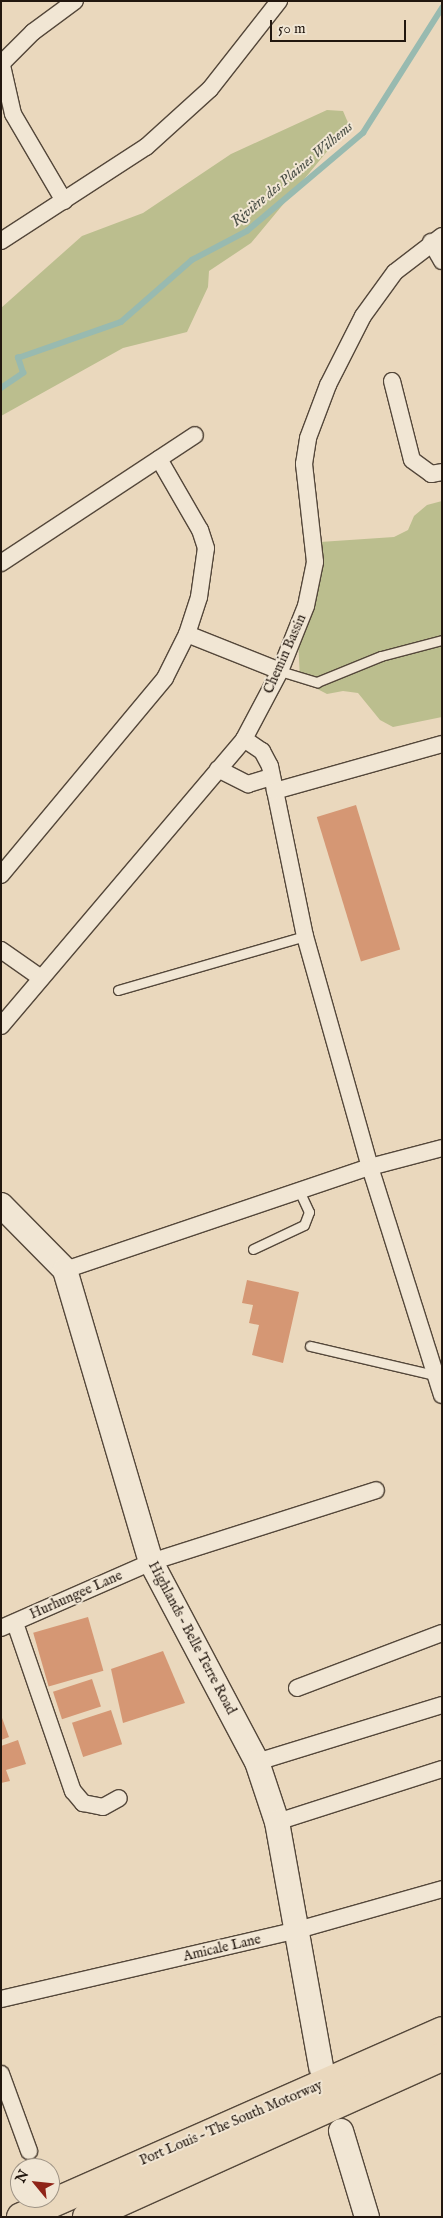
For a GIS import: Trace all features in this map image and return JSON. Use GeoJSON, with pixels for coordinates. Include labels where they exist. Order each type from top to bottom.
{"type":"FeatureCollection","features":[{"type":"Feature","properties":{"kind":"highway","name":"Port Louis – The South Motorway"},"geometry":{"type":"LineString","coordinates":[[21,2217],[442,2030]]}},
{"type":"Feature","properties":{"kind":"highway","name":"Port Louis – The South Motorway"},"geometry":{"type":"LineString","coordinates":[[87,2217],[442,2057]]}},
{"type":"Feature","properties":{"kind":"street"},"geometry":{"type":"LineString","coordinates":[[64,202],[13,114],[2,62],[33,32],[74,1]]}},
{"type":"Feature","properties":{"kind":"street"},"geometry":{"type":"LineString","coordinates":[[1,241],[64,202],[146,147],[210,89],[279,1]]}},
{"type":"Feature","properties":{"kind":"street"},"geometry":{"type":"LineString","coordinates":[[436,239],[442,261]]}},
{"type":"Feature","properties":{"kind":"street","name":"Chemin Bassin"},"geometry":{"type":"LineString","coordinates":[[1,1026],[244,739],[280,672],[306,606],[315,562],[304,464],[308,438],[328,385],[363,316],[395,272],[436,239]]}},
{"type":"Feature","properties":{"kind":"street"},"geometry":{"type":"LineString","coordinates":[[392,380],[412,460],[431,474],[442,472]]}},
{"type":"Feature","properties":{"kind":"street"},"geometry":{"type":"LineString","coordinates":[[1,563],[195,435]]}},
{"type":"Feature","properties":{"kind":"street"},"geometry":{"type":"LineString","coordinates":[[1,875],[166,678],[187,634],[199,597],[206,548],[200,530],[159,459]]}},
{"type":"Feature","properties":{"kind":"street"},"geometry":{"type":"LineString","coordinates":[[187,634],[280,672]]}},
{"type":"Feature","properties":{"kind":"street"},"geometry":{"type":"LineString","coordinates":[[244,739],[267,759],[304,936],[370,1167],[442,1395]]}},
{"type":"Feature","properties":{"kind":"street"},"geometry":{"type":"LineString","coordinates":[[218,769],[248,784],[273,784],[442,744]]}},
{"type":"Feature","properties":{"kind":"street"},"geometry":{"type":"LineString","coordinates":[[1,950],[41,978]]}},
{"type":"Feature","properties":{"kind":"street"},"geometry":{"type":"LineString","coordinates":[[66,1270],[370,1167],[442,1148]]}},
{"type":"Feature","properties":{"kind":"street","name":"Highlands – Belle Terre Road"},"geometry":{"type":"LineString","coordinates":[[1,1205],[66,1270],[151,1562],[257,1762],[277,1822],[294,1932],[321,2067]]}},
{"type":"Feature","properties":{"kind":"street","name":"Hurhungee Lane"},"geometry":{"type":"LineString","coordinates":[[8,1625],[151,1562],[376,1490]]}},
{"type":"Feature","properties":{"kind":"street"},"geometry":{"type":"LineString","coordinates":[[8,1625],[72,1791],[83,1803],[103,1806],[119,1798]]}},
{"type":"Feature","properties":{"kind":"street"},"geometry":{"type":"LineString","coordinates":[[297,1688],[442,1633]]}},
{"type":"Feature","properties":{"kind":"street"},"geometry":{"type":"LineString","coordinates":[[257,1762],[442,1704]]}},
{"type":"Feature","properties":{"kind":"street"},"geometry":{"type":"LineString","coordinates":[[277,1822],[442,1769]]}},
{"type":"Feature","properties":{"kind":"street","name":"Amicale Lane"},"geometry":{"type":"LineString","coordinates":[[1,1999],[294,1932],[442,1889]]}},
{"type":"Feature","properties":{"kind":"street"},"geometry":{"type":"LineString","coordinates":[[1,2074],[29,2151]]}},
{"type":"Feature","properties":{"kind":"street"},"geometry":{"type":"LineString","coordinates":[[341,2130],[367,2217]]}},
{"type":"Feature","properties":{"kind":"lane"},"geometry":{"type":"LineString","coordinates":[[280,672],[317,682],[381,656],[442,640]]}},
{"type":"Feature","properties":{"kind":"lane"},"geometry":{"type":"LineString","coordinates":[[118,990],[304,936]]}},
{"type":"Feature","properties":{"kind":"lane"},"geometry":{"type":"LineString","coordinates":[[253,1248],[304,1225],[308,1212],[299,1191]]}},
{"type":"Feature","properties":{"kind":"lane"},"geometry":{"type":"LineString","coordinates":[[310,1346],[435,1375]]}},
{"type":"Feature","properties":{"kind":"green space"},"geometry":{"type":"Polygon","coordinates":[[[327,110],[343,111],[349,125],[251,243],[209,271],[208,287],[187,332],[123,348],[1,416],[1,308],[82,236],[143,213],[231,154],[327,110]]]}},
{"type":"Feature","properties":{"kind":"green space"},"geometry":{"type":"Polygon","coordinates":[[[442,501],[442,717],[393,727],[380,720],[358,693],[343,691],[327,694],[300,680],[297,616],[320,542],[394,537],[408,530],[414,516],[427,505],[442,501]]]}},
{"type":"Feature","properties":{"kind":"building"},"geometry":{"type":"Polygon","coordinates":[[[356,805],[400,949],[361,961],[317,817],[356,805]]]}},
{"type":"Feature","properties":{"kind":"building"},"geometry":{"type":"Polygon","coordinates":[[[247,1280],[299,1292],[283,1363],[252,1355],[259,1325],[249,1323],[253,1305],[242,1303],[247,1280]]]}},
{"type":"Feature","properties":{"kind":"building"},"geometry":{"type":"Polygon","coordinates":[[[88,1617],[103,1671],[49,1687],[33,1633],[88,1617]]]}},
{"type":"Feature","properties":{"kind":"building"},"geometry":{"type":"Polygon","coordinates":[[[163,1651],[185,1703],[123,1723],[111,1669],[163,1651]]]}},
{"type":"Feature","properties":{"kind":"building"},"geometry":{"type":"Polygon","coordinates":[[[92,1679],[101,1707],[62,1719],[53,1692],[92,1679]]]}},
{"type":"Feature","properties":{"kind":"building"},"geometry":{"type":"Polygon","coordinates":[[[111,1710],[122,1744],[83,1757],[72,1723],[111,1710]]]}},
{"type":"Feature","properties":{"kind":"building"},"geometry":{"type":"Polygon","coordinates":[[[1,1715],[9,1737],[1,1740],[1,1715]]]}},
{"type":"Feature","properties":{"kind":"building"},"geometry":{"type":"Polygon","coordinates":[[[18,1740],[26,1764],[6,1770],[10,1781],[1,1783],[1,1746],[18,1740]]]}},
{"type":"Feature","properties":{"kind":"waterway","name":"Rivière des Plaines Wilhems"},"geometry":{"type":"LineString","coordinates":[[1,388],[23,373],[18,358],[121,322],[192,260],[247,231],[363,133],[442,8]]}}]}
